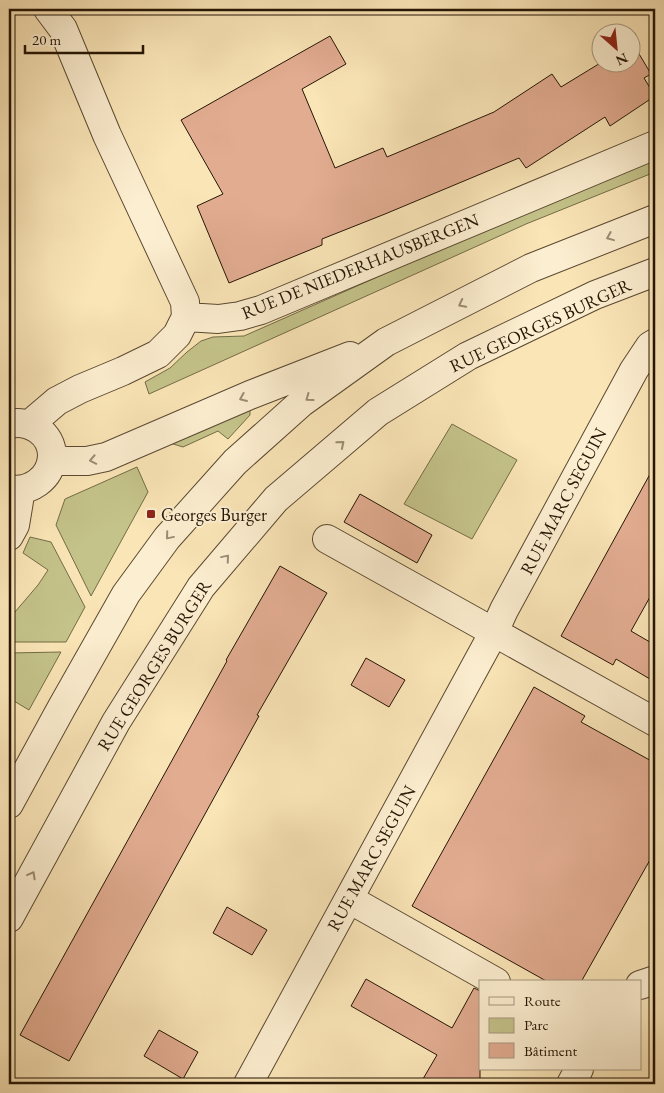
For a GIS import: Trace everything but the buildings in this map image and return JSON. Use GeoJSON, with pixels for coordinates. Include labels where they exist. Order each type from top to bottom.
{"type":"FeatureCollection","features":[{"type":"Feature","properties":{"kind":"street"},"geometry":{"type":"LineString","coordinates":[[19,424],[57,401],[158,354],[177,336],[186,317],[185,302],[107,134],[63,29],[52,10]]}},
{"type":"Feature","properties":{"kind":"street","name":"RUE DE NIEDERHAUSBERGEN"},"geometry":{"type":"LineString","coordinates":[[186,317],[218,319],[240,316],[261,310],[655,145]]}},
{"type":"Feature","properties":{"kind":"street"},"geometry":{"type":"LineString","coordinates":[[52,456],[63,461],[87,461],[106,457],[250,395],[386,342],[531,268],[655,219]]}},
{"type":"Feature","properties":{"kind":"street","name":"RUE GEORGES BURGER"},"geometry":{"type":"LineString","coordinates":[[9,918],[116,722],[201,587],[276,499],[378,412],[468,356],[595,295],[655,272]]}},
{"type":"Feature","properties":{"kind":"street"},"geometry":{"type":"LineString","coordinates":[[9,804],[126,594],[167,538],[235,462],[301,403],[386,342]]}},
{"type":"Feature","properties":{"kind":"street","name":"RUE MARC SEGUIN"},"geometry":{"type":"LineString","coordinates":[[248,1084],[634,370],[650,346],[655,343]]}},
{"type":"Feature","properties":{"kind":"street"},"geometry":{"type":"LineString","coordinates":[[9,536],[15,525],[19,501],[13,490],[31,488],[42,480],[49,469],[52,456],[49,442],[41,431],[19,424]]}},
{"type":"Feature","properties":{"kind":"street"},"geometry":{"type":"LineString","coordinates":[[327,539],[655,722]]}},
{"type":"Feature","properties":{"kind":"street"},"geometry":{"type":"LineString","coordinates":[[348,899],[492,980]]}},
{"type":"Feature","properties":{"kind":"street"},"geometry":{"type":"LineString","coordinates":[[642,984],[655,980]]}},
{"type":"Feature","properties":{"kind":"street"},"geometry":{"type":"LineString","coordinates":[[571,1084],[578,1070]]}},
{"type":"Feature","properties":{"kind":"green space"},"geometry":{"type":"Polygon","coordinates":[[[655,159],[655,172],[526,224],[149,394],[145,382],[170,368],[201,341],[213,337],[244,336],[565,194],[655,159]]]}},
{"type":"Feature","properties":{"kind":"green space"},"geometry":{"type":"Polygon","coordinates":[[[250,410],[250,415],[228,439],[218,431],[183,447],[170,443],[250,410]]]}},
{"type":"Feature","properties":{"kind":"green space"},"geometry":{"type":"Polygon","coordinates":[[[452,424],[517,460],[472,539],[404,504],[452,424]]]}},
{"type":"Feature","properties":{"kind":"green space"},"geometry":{"type":"Polygon","coordinates":[[[137,467],[148,492],[91,596],[56,525],[65,499],[137,467]]]}},
{"type":"Feature","properties":{"kind":"green space"},"geometry":{"type":"Polygon","coordinates":[[[30,537],[51,542],[85,607],[66,642],[9,642],[9,619],[38,585],[48,570],[23,553],[30,537]]]}},
{"type":"Feature","properties":{"kind":"green space"},"geometry":{"type":"Polygon","coordinates":[[[61,652],[29,710],[9,698],[9,653],[61,652]]]}},
{"type":"Feature","properties":{"kind":"place","name":"Georges Burger"},"geometry":{"type":"Point","coordinates":[151,514]}}]}
